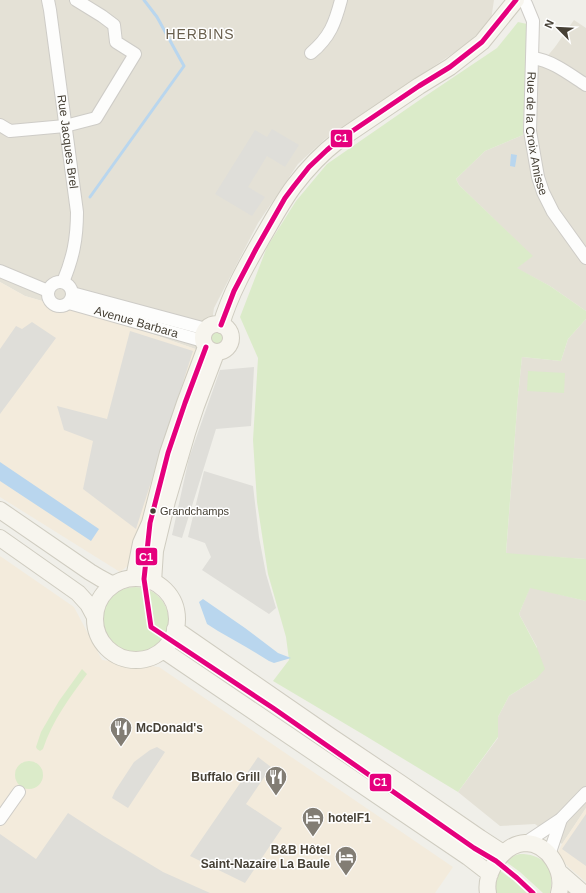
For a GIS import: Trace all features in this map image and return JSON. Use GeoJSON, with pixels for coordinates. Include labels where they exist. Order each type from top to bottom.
{"type":"FeatureCollection","features":[{"type":"Feature","properties":{"kind":"main road"},"geometry":{"type":"LineString","coordinates":[[134,578],[141,543],[150,523],[168,453],[185,403],[210,339],[251,257],[274,216],[294,186],[310,166],[327,149],[419,86],[450,67],[477,46],[482,42],[516,0]]}},
{"type":"Feature","properties":{"kind":"main road"},"geometry":{"type":"LineString","coordinates":[[153,582],[155,553],[166,501],[196,406],[210,339]]}},
{"type":"Feature","properties":{"kind":"main road"},"geometry":{"type":"LineString","coordinates":[[0,510],[90,572],[113,585]]}},
{"type":"Feature","properties":{"kind":"main road"},"geometry":{"type":"LineString","coordinates":[[0,538],[78,593],[88,604],[95,617]]}},
{"type":"Feature","properties":{"kind":"main road"},"geometry":{"type":"LineString","coordinates":[[134,578],[153,582],[163,588],[170,596],[175,607],[175,629],[171,640],[163,650],[153,656],[141,660],[134,660],[117,655],[109,650],[98,636],[95,626],[97,606],[107,590],[123,580],[134,578]]}},
{"type":"Feature","properties":{"kind":"main road"},"geometry":{"type":"LineString","coordinates":[[175,629],[480,838],[504,852]]}},
{"type":"Feature","properties":{"kind":"main road"},"geometry":{"type":"LineString","coordinates":[[163,650],[490,874]]}},
{"type":"Feature","properties":{"kind":"main road"},"geometry":{"type":"LineString","coordinates":[[488,893],[490,874],[496,862],[504,852],[525,843],[533,845],[549,854],[559,872],[561,884],[559,893]]}},
{"type":"Feature","properties":{"kind":"main road"},"geometry":{"type":"LineString","coordinates":[[559,872],[583,893]]}},
{"type":"Feature","properties":{"kind":"street","name":"Rue Jacques Brel"},"geometry":{"type":"LineString","coordinates":[[48,0],[77,212],[75,248],[63,282]]}},
{"type":"Feature","properties":{"kind":"street"},"geometry":{"type":"LineString","coordinates":[[0,125],[10,131],[65,126],[96,118],[135,54],[116,42],[114,25],[76,0]]}},
{"type":"Feature","properties":{"kind":"street"},"geometry":{"type":"LineString","coordinates":[[311,53],[319,46],[330,32],[341,0]]}},
{"type":"Feature","properties":{"kind":"street","name":"Rue de la Croix Amisse"},"geometry":{"type":"LineString","coordinates":[[522,0],[526,4],[533,21],[530,131],[538,177],[552,212],[586,258]]}},
{"type":"Feature","properties":{"kind":"street"},"geometry":{"type":"LineString","coordinates":[[533,58],[557,66],[586,85]]}},
{"type":"Feature","properties":{"kind":"street"},"geometry":{"type":"LineString","coordinates":[[0,271],[48,291]]}},
{"type":"Feature","properties":{"kind":"street"},"geometry":{"type":"LineString","coordinates":[[63,282],[69,286],[71,298],[66,305],[58,307],[48,300],[48,291],[49,288],[55,283],[63,282]]}},
{"type":"Feature","properties":{"kind":"street","name":"Avenue Barbara"},"geometry":{"type":"LineString","coordinates":[[71,298],[210,339]]}},
{"type":"Feature","properties":{"kind":"street"},"geometry":{"type":"LineString","coordinates":[[0,819],[19,792]]}},
{"type":"Feature","properties":{"kind":"street"},"geometry":{"type":"LineString","coordinates":[[525,843],[561,819],[586,793]]}},
{"type":"Feature","properties":{"kind":"street"},"geometry":{"type":"LineString","coordinates":[[549,854],[561,819]]}},
{"type":"Feature","properties":{"kind":"shaded area"},"geometry":{"type":"Polygon","coordinates":[[[0,0],[494,0],[491,20],[467,44],[325,139],[298,164],[258,223],[214,308],[207,353],[129,326],[25,296],[0,282],[0,0]]]}},
{"type":"Feature","properties":{"kind":"shaded area"},"geometry":{"type":"Polygon","coordinates":[[[574,20],[586,28],[586,311],[550,286],[516,268],[532,256],[459,185],[456,179],[485,151],[523,135],[527,131],[530,77],[555,47],[574,20]]]}},
{"type":"Feature","properties":{"kind":"shaded area"},"geometry":{"type":"Polygon","coordinates":[[[272,129],[299,145],[285,167],[267,156],[248,187],[265,197],[252,216],[215,194],[255,130],[267,137],[272,129]]]}},
{"type":"Feature","properties":{"kind":"shaded area"},"geometry":{"type":"Polygon","coordinates":[[[0,282],[25,296],[129,326],[207,353],[140,556],[120,572],[0,497],[0,282]]]}},
{"type":"Feature","properties":{"kind":"shaded area"},"geometry":{"type":"Polygon","coordinates":[[[586,319],[586,559],[506,554],[522,357],[561,361],[568,339],[586,319]]]}},
{"type":"Feature","properties":{"kind":"shaded area"},"geometry":{"type":"Polygon","coordinates":[[[32,322],[56,338],[0,414],[0,349],[16,326],[22,329],[32,322]]]}},
{"type":"Feature","properties":{"kind":"shaded area"},"geometry":{"type":"Polygon","coordinates":[[[130,331],[193,351],[136,529],[83,489],[93,441],[64,430],[57,406],[107,419],[130,331]]]}},
{"type":"Feature","properties":{"kind":"shaded area"},"geometry":{"type":"Polygon","coordinates":[[[254,367],[251,426],[216,429],[182,538],[172,535],[189,458],[220,370],[254,367]]]}},
{"type":"Feature","properties":{"kind":"shaded area"},"geometry":{"type":"Polygon","coordinates":[[[204,471],[253,486],[259,537],[266,574],[276,608],[269,614],[202,570],[211,557],[205,543],[188,537],[204,471]]]}},
{"type":"Feature","properties":{"kind":"shaded area"},"geometry":{"type":"Polygon","coordinates":[[[0,556],[74,607],[102,660],[159,667],[453,867],[435,893],[0,893],[0,556]]]}},
{"type":"Feature","properties":{"kind":"shaded area"},"geometry":{"type":"Polygon","coordinates":[[[530,587],[586,601],[586,808],[562,844],[535,824],[500,826],[458,792],[498,738],[498,717],[509,696],[536,679],[537,647],[519,614],[530,587]]]}},
{"type":"Feature","properties":{"kind":"shaded area"},"geometry":{"type":"Polygon","coordinates":[[[157,747],[165,752],[128,808],[112,798],[134,762],[150,750],[157,747]]]}},
{"type":"Feature","properties":{"kind":"shaded area"},"geometry":{"type":"Polygon","coordinates":[[[258,757],[271,767],[246,804],[282,828],[245,883],[190,856],[258,757]]]}},
{"type":"Feature","properties":{"kind":"shaded area"},"geometry":{"type":"Polygon","coordinates":[[[586,808],[586,882],[567,866],[558,852],[586,808]]]}},
{"type":"Feature","properties":{"kind":"shaded area"},"geometry":{"type":"Polygon","coordinates":[[[68,813],[163,872],[210,893],[0,893],[0,834],[36,859],[68,813]]]}},
{"type":"Feature","properties":{"kind":"shaded area"},"geometry":{"type":"Polygon","coordinates":[[[586,814],[586,866],[562,849],[586,814]]]}},
{"type":"Feature","properties":{"kind":"green space"},"geometry":{"type":"Polygon","coordinates":[[[518,22],[527,24],[523,135],[485,151],[456,179],[459,185],[533,256],[517,268],[550,286],[586,311],[586,319],[568,339],[561,361],[522,357],[506,553],[586,559],[586,601],[530,588],[519,614],[537,648],[545,669],[536,679],[509,696],[498,717],[498,737],[458,792],[273,681],[289,660],[286,637],[268,574],[257,502],[253,440],[258,358],[240,317],[267,247],[296,201],[327,164],[497,48],[518,22]]]}},
{"type":"Feature","properties":{"kind":"green space"},"geometry":{"type":"Polygon","coordinates":[[[217,329],[223,332],[226,338],[223,344],[217,347],[211,344],[208,338],[211,332],[217,329]]]}},
{"type":"Feature","properties":{"kind":"green space"},"geometry":{"type":"Polygon","coordinates":[[[528,371],[565,373],[564,393],[527,391],[528,371]]]}},
{"type":"Feature","properties":{"kind":"green space"},"geometry":{"type":"Polygon","coordinates":[[[135,587],[148,590],[159,597],[166,608],[169,621],[166,634],[159,645],[148,652],[135,655],[122,652],[111,645],[104,634],[101,621],[104,608],[111,597],[122,590],[135,587]]]}},
{"type":"Feature","properties":{"kind":"green space"},"geometry":{"type":"Polygon","coordinates":[[[82,669],[87,674],[62,710],[51,729],[43,749],[40,751],[36,747],[41,732],[59,701],[82,669]]]}},
{"type":"Feature","properties":{"kind":"green space"},"geometry":{"type":"Polygon","coordinates":[[[29,761],[39,765],[43,775],[39,785],[29,789],[19,785],[15,775],[19,765],[29,761]]]}},
{"type":"Feature","properties":{"kind":"green space"},"geometry":{"type":"Polygon","coordinates":[[[520,854],[536,857],[546,864],[551,877],[550,893],[543,893],[520,872],[505,861],[520,854]]]}},
{"type":"Feature","properties":{"kind":"green space"},"geometry":{"type":"Polygon","coordinates":[[[499,870],[527,893],[495,893],[495,884],[499,870]]]}},
{"type":"Feature","properties":{"kind":"water"},"geometry":{"type":"Polygon","coordinates":[[[511,154],[517,155],[515,167],[510,166],[511,154]]]}},
{"type":"Feature","properties":{"kind":"water"},"geometry":{"type":"Polygon","coordinates":[[[0,462],[99,529],[91,541],[0,481],[0,462]]]}},
{"type":"Feature","properties":{"kind":"water"},"geometry":{"type":"Polygon","coordinates":[[[203,599],[278,653],[291,658],[274,663],[269,661],[207,624],[199,602],[203,599]]]}},
{"type":"Feature","properties":{"kind":"waterway"},"geometry":{"type":"LineString","coordinates":[[90,197],[184,66],[157,17],[144,0]]}},
{"type":"Feature","properties":{"kind":"transit line","name":"C1"},"geometry":{"type":"LineString","coordinates":[[221,325],[234,291],[256,249],[285,198],[309,167],[339,140],[450,67],[482,42],[516,0]]}},
{"type":"Feature","properties":{"kind":"transit line","name":"C1"},"geometry":{"type":"LineString","coordinates":[[206,347],[168,453],[150,523],[144,579],[151,627],[273,708],[474,848],[496,861],[533,893]]}},
{"type":"Feature","properties":{"kind":"place","name":"Grandchamps"},"geometry":{"type":"Point","coordinates":[153,511]}},
{"type":"Feature","properties":{"kind":"place","name":"McDonald's"},"geometry":{"type":"Point","coordinates":[121,748]}},
{"type":"Feature","properties":{"kind":"place","name":"Buffalo Grill"},"geometry":{"type":"Point","coordinates":[276,796]}},
{"type":"Feature","properties":{"kind":"place","name":"hotelF1"},"geometry":{"type":"Point","coordinates":[313,838]}},
{"type":"Feature","properties":{"kind":"place","name":"B&B Hôtel Saint-Nazaire La Baule"},"geometry":{"type":"Point","coordinates":[346,876]}},
{"type":"Feature","properties":{"kind":"district","name":"HERBINS"},"geometry":{"type":"Point","coordinates":[200,34]}}]}
